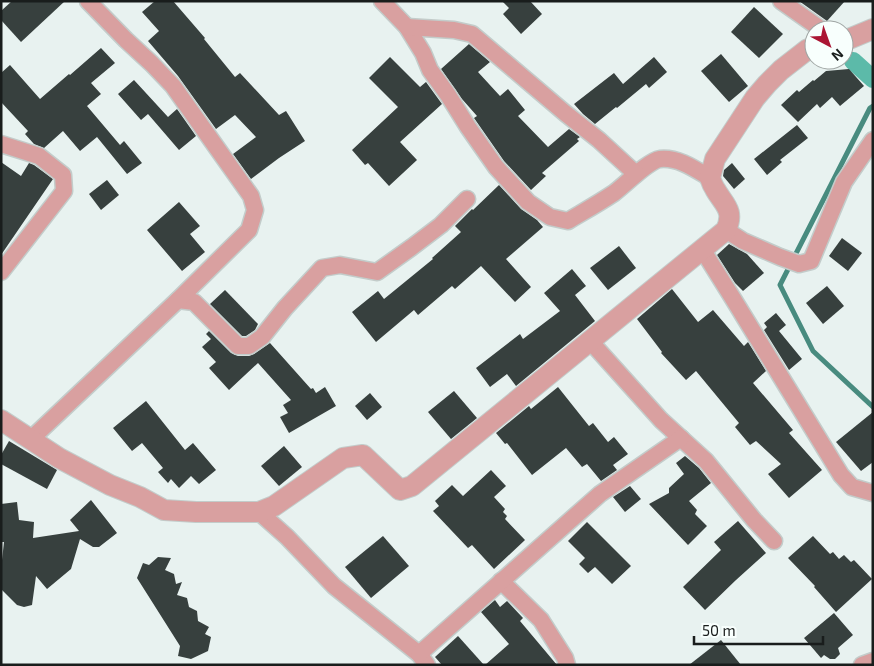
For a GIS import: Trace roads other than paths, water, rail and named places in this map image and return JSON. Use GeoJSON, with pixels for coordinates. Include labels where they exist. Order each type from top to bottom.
{"type":"FeatureCollection","features":[{"type":"Feature","properties":{"kind":"street"},"geometry":{"type":"LineString","coordinates":[[30,440],[249,230],[256,210],[251,196],[173,86],[88,1]]}},
{"type":"Feature","properties":{"kind":"street"},"geometry":{"type":"LineString","coordinates":[[1,420],[58,458],[164,510],[259,512],[274,506],[343,458],[363,455],[400,490],[412,486],[726,230],[729,222],[729,213],[710,178],[690,166],[662,159],[654,160],[613,193],[568,221],[550,217],[528,202],[496,167],[430,70],[423,52],[407,27],[382,1]]}},
{"type":"Feature","properties":{"kind":"street"},"geometry":{"type":"LineString","coordinates":[[781,1],[808,20]]}},
{"type":"Feature","properties":{"kind":"street"},"geometry":{"type":"LineString","coordinates":[[407,27],[454,30],[472,34],[599,140],[636,174]]}},
{"type":"Feature","properties":{"kind":"street"},"geometry":{"type":"LineString","coordinates":[[854,37],[873,29]]}},
{"type":"Feature","properties":{"kind":"street"},"geometry":{"type":"LineString","coordinates":[[710,178],[716,159],[761,91],[782,70],[804,52]]}},
{"type":"Feature","properties":{"kind":"street"},"geometry":{"type":"LineString","coordinates":[[726,230],[744,241],[799,264],[811,260],[844,182],[873,140]]}},
{"type":"Feature","properties":{"kind":"street"},"geometry":{"type":"LineString","coordinates":[[1,144],[39,156],[52,165],[63,175],[64,191],[1,272]]}},
{"type":"Feature","properties":{"kind":"street"},"geometry":{"type":"LineString","coordinates":[[178,300],[194,302],[238,346],[249,346],[262,337],[284,308],[322,268],[340,265],[377,272],[441,225],[466,199]]}},
{"type":"Feature","properties":{"kind":"street"},"geometry":{"type":"LineString","coordinates":[[702,249],[842,475],[852,487],[873,493]]}},
{"type":"Feature","properties":{"kind":"street"},"geometry":{"type":"LineString","coordinates":[[590,341],[661,420],[706,461],[754,520],[774,541]]}},
{"type":"Feature","properties":{"kind":"street"},"geometry":{"type":"LineString","coordinates":[[259,512],[287,537],[334,586],[423,659],[501,581],[600,494],[681,438]]}},
{"type":"Feature","properties":{"kind":"street"},"geometry":{"type":"LineString","coordinates":[[501,581],[541,620],[565,658],[567,665]]}},
{"type":"Feature","properties":{"kind":"street"},"geometry":{"type":"LineString","coordinates":[[862,665],[873,661]]}},
{"type":"Feature","properties":{"kind":"waterway"},"geometry":{"type":"LineString","coordinates":[[854,62],[873,79]]}},
{"type":"Feature","properties":{"kind":"waterway"},"geometry":{"type":"LineString","coordinates":[[873,106],[870,108],[780,285],[813,351],[873,407]]}}]}
